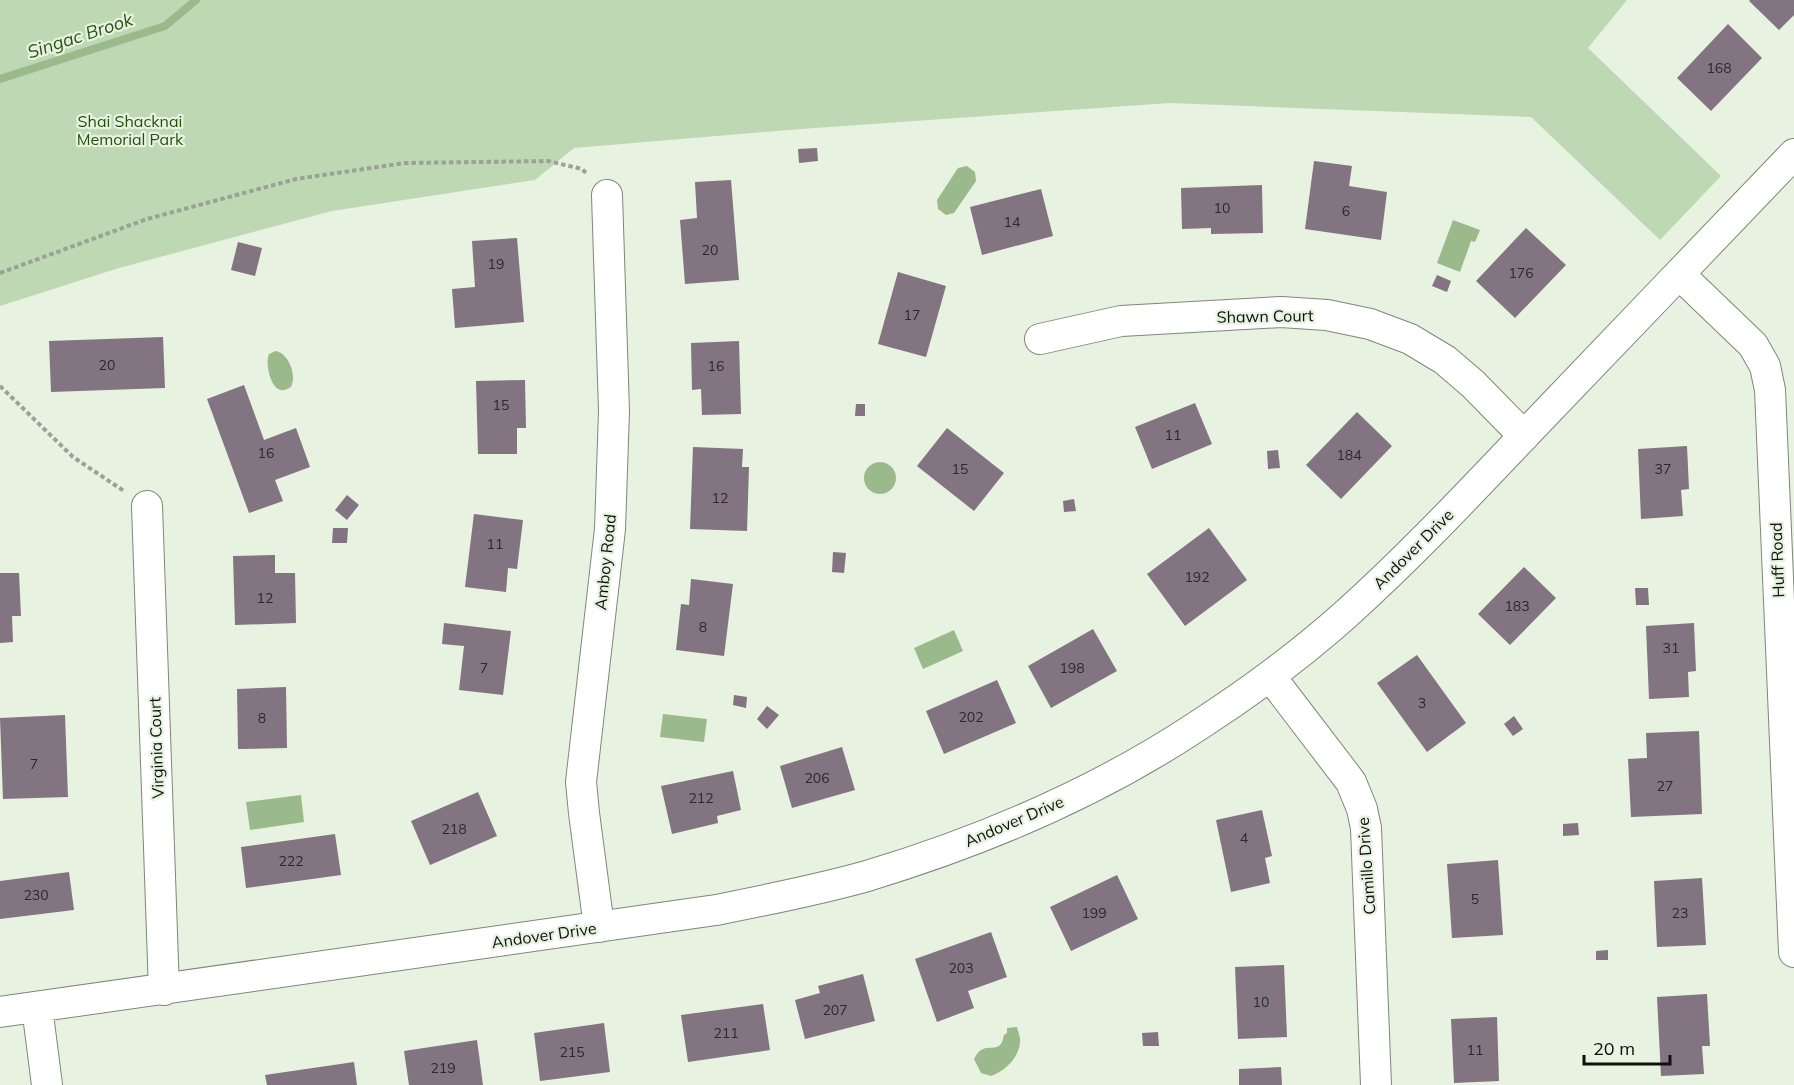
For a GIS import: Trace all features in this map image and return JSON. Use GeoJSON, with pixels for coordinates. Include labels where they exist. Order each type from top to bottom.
{"type":"FeatureCollection","features":[{"type":"Feature","properties":{"kind":"street","name":"Andover Drive"},"geometry":{"type":"LineString","coordinates":[[0,1012],[716,910],[867,876],[955,847],[1040,812],[1121,772],[1197,726],[1270,676],[1343,617],[1411,554],[1794,154]]}},
{"type":"Feature","properties":{"kind":"street","name":"Amboy Road"},"geometry":{"type":"LineString","coordinates":[[599,927],[581,782],[610,529],[614,411],[607,195]]}},
{"type":"Feature","properties":{"kind":"street","name":"Huff Road"},"geometry":{"type":"LineString","coordinates":[[1679,274],[1753,345],[1765,366],[1770,390],[1794,952]]}},
{"type":"Feature","properties":{"kind":"street","name":"Shawn Court"},"geometry":{"type":"LineString","coordinates":[[1041,339],[1121,321],[1281,312],[1327,315],[1370,324],[1410,339],[1445,360],[1473,384],[1524,436]]}},
{"type":"Feature","properties":{"kind":"street","name":"Virginia Court"},"geometry":{"type":"LineString","coordinates":[[147,506],[164,990]]}},
{"type":"Feature","properties":{"kind":"street","name":"Camillo Drive"},"geometry":{"type":"LineString","coordinates":[[1270,676],[1351,782],[1362,809],[1366,828],[1376,1085]]}},
{"type":"Feature","properties":{"kind":"street"},"geometry":{"type":"LineString","coordinates":[[37,1007],[47,1085]]}},
{"type":"Feature","properties":{"kind":"path"},"geometry":{"type":"LineString","coordinates":[[0,273],[147,219],[296,179],[405,163],[548,161],[582,169],[607,195]]}},
{"type":"Feature","properties":{"kind":"path"},"geometry":{"type":"LineString","coordinates":[[0,386],[73,457],[147,506]]}},
{"type":"Feature","properties":{"kind":"green space","name":"Shai Shacknai Memorial Park"},"geometry":{"type":"Polygon","coordinates":[[[0,0],[1627,0],[1588,48],[1721,176],[1660,240],[1531,117],[1170,103],[801,129],[574,148],[535,180],[332,211],[119,268],[0,306],[0,0]]]}},
{"type":"Feature","properties":{"kind":"shaded area"},"geometry":{"type":"Polygon","coordinates":[[[967,166],[975,172],[976,181],[954,213],[946,215],[938,209],[937,200],[958,168],[967,166]]]}},
{"type":"Feature","properties":{"kind":"shaded area"},"geometry":{"type":"Polygon","coordinates":[[[1453,220],[1480,230],[1475,242],[1471,241],[1460,272],[1437,263],[1453,220]]]}},
{"type":"Feature","properties":{"kind":"shaded area"},"geometry":{"type":"Polygon","coordinates":[[[276,351],[285,356],[291,366],[293,382],[291,387],[285,390],[277,388],[269,375],[269,354],[276,351]]]}},
{"type":"Feature","properties":{"kind":"shaded area"},"geometry":{"type":"Polygon","coordinates":[[[880,462],[891,467],[896,478],[891,489],[880,494],[869,489],[864,478],[869,467],[880,462]]]}},
{"type":"Feature","properties":{"kind":"shaded area"},"geometry":{"type":"Polygon","coordinates":[[[954,630],[963,651],[923,669],[914,648],[954,630]]]}},
{"type":"Feature","properties":{"kind":"shaded area"},"geometry":{"type":"Polygon","coordinates":[[[663,714],[707,719],[704,742],[660,737],[663,714]]]}},
{"type":"Feature","properties":{"kind":"shaded area"},"geometry":{"type":"Polygon","coordinates":[[[301,795],[304,822],[250,830],[246,802],[301,795]]]}},
{"type":"Feature","properties":{"kind":"shaded area"},"geometry":{"type":"Polygon","coordinates":[[[1017,1027],[1020,1040],[1014,1058],[996,1074],[991,1076],[981,1073],[974,1059],[977,1054],[981,1050],[997,1047],[1007,1033],[1007,1028],[1017,1027]]]}},
{"type":"Feature","properties":{"kind":"building"},"geometry":{"type":"Polygon","coordinates":[[[1750,0],[1794,0],[1794,15],[1779,30],[1750,0]]]}},
{"type":"Feature","properties":{"kind":"building"},"geometry":{"type":"Polygon","coordinates":[[[1728,24],[1762,58],[1711,111],[1677,78],[1728,24]]]}},
{"type":"Feature","properties":{"kind":"building"},"geometry":{"type":"Polygon","coordinates":[[[817,148],[818,161],[799,163],[798,149],[817,148]]]}},
{"type":"Feature","properties":{"kind":"building"},"geometry":{"type":"Polygon","coordinates":[[[1314,161],[1352,166],[1349,186],[1387,192],[1381,240],[1305,229],[1314,161]]]}},
{"type":"Feature","properties":{"kind":"building"},"geometry":{"type":"Polygon","coordinates":[[[731,180],[739,280],[685,284],[680,220],[697,218],[695,182],[731,180]]]}},
{"type":"Feature","properties":{"kind":"building"},"geometry":{"type":"Polygon","coordinates":[[[1262,185],[1263,233],[1211,234],[1211,228],[1182,229],[1181,188],[1262,185]]]}},
{"type":"Feature","properties":{"kind":"building"},"geometry":{"type":"Polygon","coordinates":[[[1041,189],[1053,236],[982,255],[970,207],[1041,189]]]}},
{"type":"Feature","properties":{"kind":"building"},"geometry":{"type":"Polygon","coordinates":[[[1526,228],[1566,265],[1515,318],[1476,281],[1526,228]]]}},
{"type":"Feature","properties":{"kind":"building"},"geometry":{"type":"Polygon","coordinates":[[[517,238],[524,322],[455,328],[452,289],[475,287],[472,241],[517,238]]]}},
{"type":"Feature","properties":{"kind":"building"},"geometry":{"type":"Polygon","coordinates":[[[238,242],[262,248],[255,276],[231,270],[238,242]]]}},
{"type":"Feature","properties":{"kind":"building"},"geometry":{"type":"Polygon","coordinates":[[[898,272],[946,286],[926,357],[878,344],[898,272]]]}},
{"type":"Feature","properties":{"kind":"building"},"geometry":{"type":"Polygon","coordinates":[[[1437,275],[1451,281],[1447,292],[1432,286],[1437,275]]]}},
{"type":"Feature","properties":{"kind":"building"},"geometry":{"type":"Polygon","coordinates":[[[163,337],[165,388],[51,392],[49,341],[163,337]]]}},
{"type":"Feature","properties":{"kind":"building"},"geometry":{"type":"Polygon","coordinates":[[[739,341],[741,414],[702,415],[701,389],[692,390],[691,343],[739,341]]]}},
{"type":"Feature","properties":{"kind":"building"},"geometry":{"type":"Polygon","coordinates":[[[525,380],[526,428],[517,428],[517,454],[478,454],[476,381],[525,380]]]}},
{"type":"Feature","properties":{"kind":"building"},"geometry":{"type":"Polygon","coordinates":[[[244,385],[264,440],[296,428],[310,467],[275,480],[283,501],[249,513],[207,399],[244,385]]]}},
{"type":"Feature","properties":{"kind":"building"},"geometry":{"type":"Polygon","coordinates":[[[1195,403],[1212,444],[1152,469],[1135,427],[1195,403]]]}},
{"type":"Feature","properties":{"kind":"building"},"geometry":{"type":"Polygon","coordinates":[[[856,404],[865,404],[865,416],[855,416],[856,404]]]}},
{"type":"Feature","properties":{"kind":"building"},"geometry":{"type":"Polygon","coordinates":[[[1357,412],[1392,446],[1341,499],[1306,465],[1357,412]]]}},
{"type":"Feature","properties":{"kind":"building"},"geometry":{"type":"Polygon","coordinates":[[[947,428],[1004,473],[974,511],[917,466],[947,428]]]}},
{"type":"Feature","properties":{"kind":"building"},"geometry":{"type":"Polygon","coordinates":[[[1687,446],[1689,489],[1681,490],[1683,516],[1641,519],[1638,449],[1687,446]]]}},
{"type":"Feature","properties":{"kind":"building"},"geometry":{"type":"Polygon","coordinates":[[[693,447],[743,449],[742,467],[749,467],[747,531],[690,529],[693,447]]]}},
{"type":"Feature","properties":{"kind":"building"},"geometry":{"type":"Polygon","coordinates":[[[1278,450],[1280,468],[1268,469],[1267,451],[1278,450]]]}},
{"type":"Feature","properties":{"kind":"building"},"geometry":{"type":"Polygon","coordinates":[[[347,495],[359,505],[347,520],[335,510],[347,495]]]}},
{"type":"Feature","properties":{"kind":"building"},"geometry":{"type":"Polygon","coordinates":[[[1074,499],[1076,511],[1064,512],[1063,501],[1074,499]]]}},
{"type":"Feature","properties":{"kind":"building"},"geometry":{"type":"Polygon","coordinates":[[[474,514],[523,520],[517,569],[508,568],[506,592],[465,587],[474,514]]]}},
{"type":"Feature","properties":{"kind":"building"},"geometry":{"type":"Polygon","coordinates":[[[333,528],[348,528],[347,543],[332,543],[333,528]]]}},
{"type":"Feature","properties":{"kind":"building"},"geometry":{"type":"Polygon","coordinates":[[[1209,528],[1247,580],[1185,626],[1147,574],[1209,528]]]}},
{"type":"Feature","properties":{"kind":"building"},"geometry":{"type":"Polygon","coordinates":[[[833,552],[846,553],[844,573],[832,572],[833,552]]]}},
{"type":"Feature","properties":{"kind":"building"},"geometry":{"type":"Polygon","coordinates":[[[275,555],[275,573],[295,573],[296,623],[235,625],[233,556],[275,555]]]}},
{"type":"Feature","properties":{"kind":"building"},"geometry":{"type":"Polygon","coordinates":[[[1524,567],[1556,598],[1510,645],[1478,614],[1524,567]]]}},
{"type":"Feature","properties":{"kind":"building"},"geometry":{"type":"Polygon","coordinates":[[[0,573],[19,573],[21,616],[12,616],[13,642],[0,643],[0,573]]]}},
{"type":"Feature","properties":{"kind":"building"},"geometry":{"type":"Polygon","coordinates":[[[691,579],[733,584],[724,656],[676,650],[681,604],[689,605],[691,579]]]}},
{"type":"Feature","properties":{"kind":"building"},"geometry":{"type":"Polygon","coordinates":[[[1635,588],[1648,588],[1649,605],[1636,605],[1635,588]]]}},
{"type":"Feature","properties":{"kind":"building"},"geometry":{"type":"Polygon","coordinates":[[[444,623],[511,631],[503,695],[459,690],[464,646],[442,644],[444,623]]]}},
{"type":"Feature","properties":{"kind":"building"},"geometry":{"type":"Polygon","coordinates":[[[1694,623],[1696,671],[1688,672],[1689,697],[1649,699],[1646,626],[1694,623]]]}},
{"type":"Feature","properties":{"kind":"building"},"geometry":{"type":"Polygon","coordinates":[[[1093,629],[1117,671],[1051,708],[1028,666],[1093,629]]]}},
{"type":"Feature","properties":{"kind":"building"},"geometry":{"type":"Polygon","coordinates":[[[1417,655],[1466,723],[1427,752],[1377,683],[1417,655]]]}},
{"type":"Feature","properties":{"kind":"building"},"geometry":{"type":"Polygon","coordinates":[[[997,680],[1016,723],[944,754],[926,711],[997,680]]]}},
{"type":"Feature","properties":{"kind":"building"},"geometry":{"type":"Polygon","coordinates":[[[286,687],[287,748],[238,749],[237,689],[286,687]]]}},
{"type":"Feature","properties":{"kind":"building"},"geometry":{"type":"Polygon","coordinates":[[[734,695],[747,697],[746,708],[733,705],[734,695]]]}},
{"type":"Feature","properties":{"kind":"building"},"geometry":{"type":"Polygon","coordinates":[[[767,706],[779,715],[767,729],[757,719],[767,706]]]}},
{"type":"Feature","properties":{"kind":"building"},"geometry":{"type":"Polygon","coordinates":[[[65,715],[68,797],[3,799],[0,718],[65,715]]]}},
{"type":"Feature","properties":{"kind":"building"},"geometry":{"type":"Polygon","coordinates":[[[1514,716],[1523,729],[1513,736],[1504,724],[1514,716]]]}},
{"type":"Feature","properties":{"kind":"building"},"geometry":{"type":"Polygon","coordinates":[[[1699,731],[1702,814],[1631,817],[1628,759],[1647,758],[1646,733],[1699,731]]]}},
{"type":"Feature","properties":{"kind":"building"},"geometry":{"type":"Polygon","coordinates":[[[842,747],[855,790],[792,808],[780,766],[842,747]]]}},
{"type":"Feature","properties":{"kind":"building"},"geometry":{"type":"Polygon","coordinates":[[[733,771],[741,810],[717,816],[718,823],[672,834],[661,786],[733,771]]]}},
{"type":"Feature","properties":{"kind":"building"},"geometry":{"type":"Polygon","coordinates":[[[478,792],[497,836],[430,865],[411,821],[478,792]]]}},
{"type":"Feature","properties":{"kind":"building"},"geometry":{"type":"Polygon","coordinates":[[[1262,810],[1272,856],[1265,858],[1270,883],[1231,892],[1216,820],[1262,810]]]}},
{"type":"Feature","properties":{"kind":"building"},"geometry":{"type":"Polygon","coordinates":[[[1578,823],[1579,835],[1563,836],[1563,824],[1578,823]]]}},
{"type":"Feature","properties":{"kind":"building"},"geometry":{"type":"Polygon","coordinates":[[[335,834],[341,875],[246,888],[241,847],[335,834]]]}},
{"type":"Feature","properties":{"kind":"building"},"geometry":{"type":"Polygon","coordinates":[[[1498,860],[1503,935],[1452,938],[1447,864],[1498,860]]]}},
{"type":"Feature","properties":{"kind":"building"},"geometry":{"type":"Polygon","coordinates":[[[69,872],[74,910],[0,919],[0,881],[69,872]]]}},
{"type":"Feature","properties":{"kind":"building"},"geometry":{"type":"Polygon","coordinates":[[[1117,875],[1138,919],[1071,951],[1050,907],[1117,875]]]}},
{"type":"Feature","properties":{"kind":"building"},"geometry":{"type":"Polygon","coordinates":[[[1702,878],[1706,945],[1657,947],[1654,881],[1702,878]]]}},
{"type":"Feature","properties":{"kind":"building"},"geometry":{"type":"Polygon","coordinates":[[[991,932],[1007,977],[968,991],[974,1008],[937,1022],[915,959],[991,932]]]}},
{"type":"Feature","properties":{"kind":"building"},"geometry":{"type":"Polygon","coordinates":[[[1608,950],[1608,960],[1596,960],[1596,951],[1608,950]]]}},
{"type":"Feature","properties":{"kind":"building"},"geometry":{"type":"Polygon","coordinates":[[[1284,965],[1287,1037],[1238,1039],[1235,967],[1284,965]]]}},
{"type":"Feature","properties":{"kind":"building"},"geometry":{"type":"Polygon","coordinates":[[[863,974],[875,1021],[805,1039],[795,1000],[820,993],[818,986],[863,974]]]}},
{"type":"Feature","properties":{"kind":"building"},"geometry":{"type":"Polygon","coordinates":[[[1707,994],[1710,1046],[1702,1046],[1704,1074],[1661,1076],[1657,997],[1707,994]]]}},
{"type":"Feature","properties":{"kind":"building"},"geometry":{"type":"Polygon","coordinates":[[[763,1004],[770,1050],[688,1062],[681,1015],[763,1004]]]}},
{"type":"Feature","properties":{"kind":"building"},"geometry":{"type":"Polygon","coordinates":[[[1497,1017],[1499,1081],[1454,1083],[1451,1019],[1497,1017]]]}},
{"type":"Feature","properties":{"kind":"building"},"geometry":{"type":"Polygon","coordinates":[[[604,1023],[610,1072],[540,1081],[534,1033],[604,1023]]]}},
{"type":"Feature","properties":{"kind":"building"},"geometry":{"type":"Polygon","coordinates":[[[1158,1032],[1159,1046],[1143,1046],[1142,1033],[1158,1032]]]}},
{"type":"Feature","properties":{"kind":"building"},"geometry":{"type":"Polygon","coordinates":[[[477,1040],[483,1085],[409,1085],[404,1051],[477,1040]]]}},
{"type":"Feature","properties":{"kind":"building"},"geometry":{"type":"Polygon","coordinates":[[[354,1062],[357,1085],[267,1085],[265,1075],[354,1062]]]}},
{"type":"Feature","properties":{"kind":"building"},"geometry":{"type":"Polygon","coordinates":[[[1281,1067],[1282,1085],[1239,1085],[1239,1069],[1281,1067]]]}},
{"type":"Feature","properties":{"kind":"waterway","name":"Singac Brook"},"geometry":{"type":"LineString","coordinates":[[0,79],[165,26],[196,0]]}}]}
